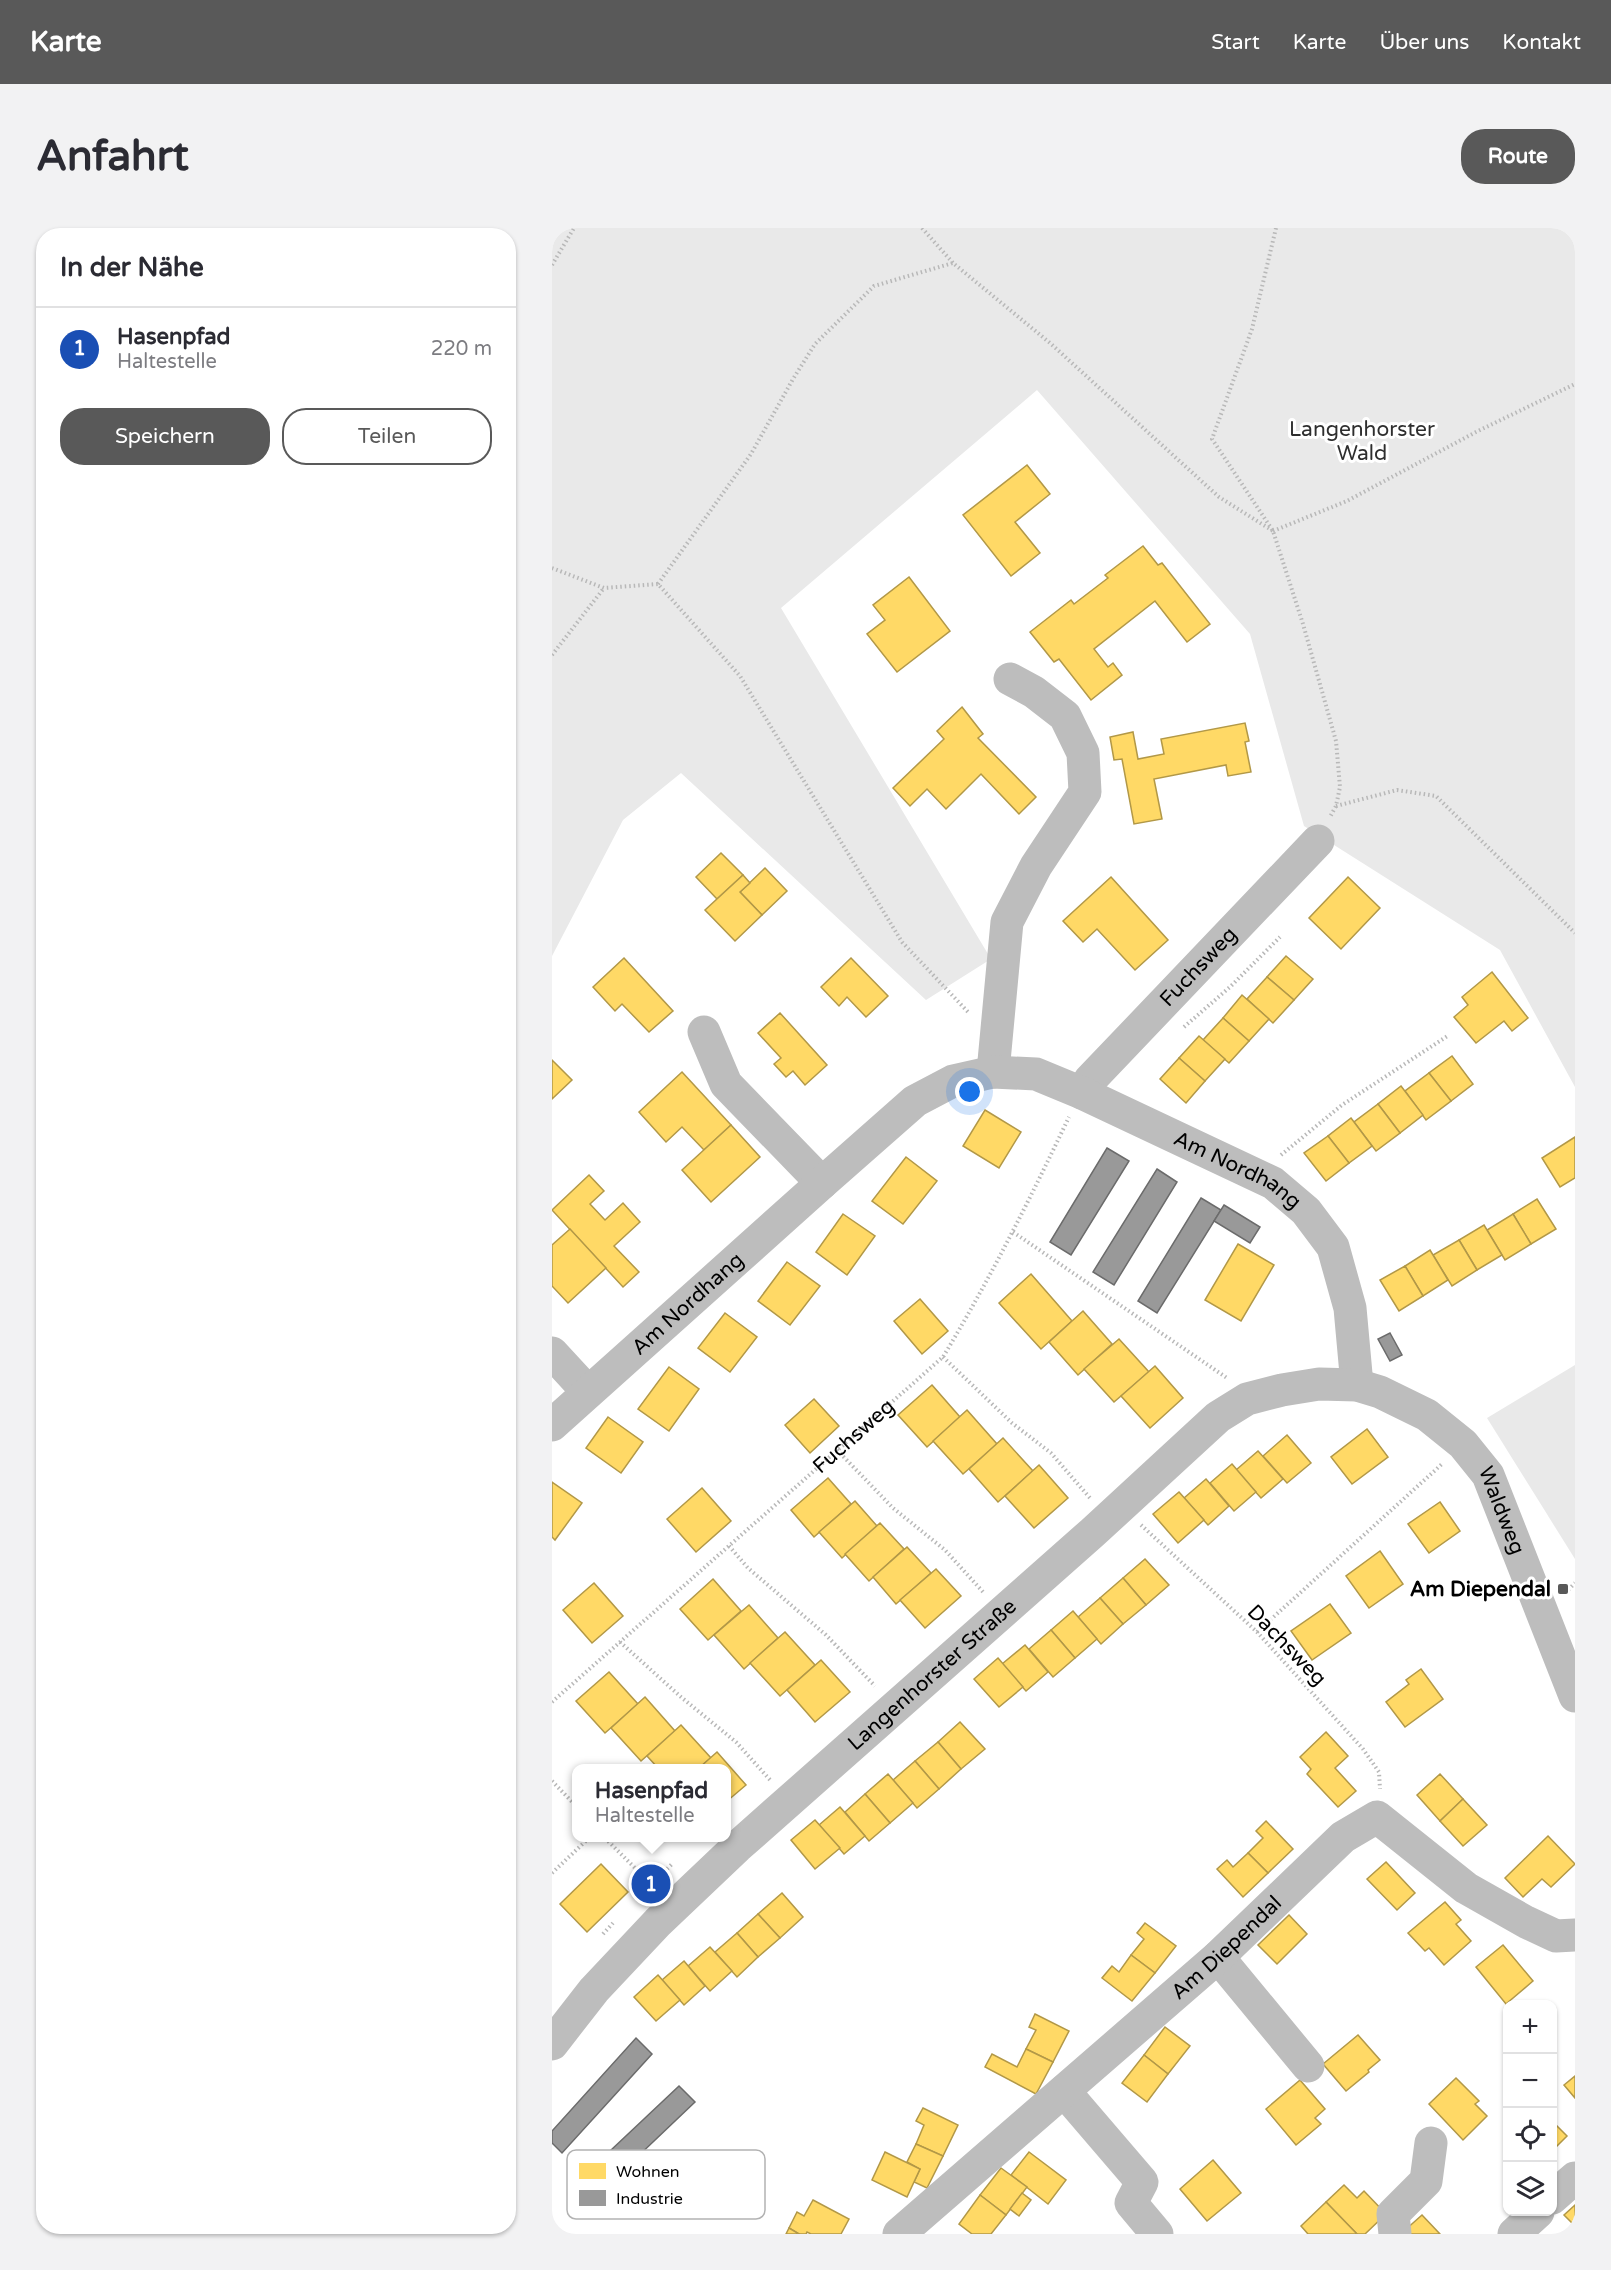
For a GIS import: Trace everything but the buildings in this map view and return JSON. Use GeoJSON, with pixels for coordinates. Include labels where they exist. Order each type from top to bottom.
{"type":"FeatureCollection","features":[{"type":"Feature","properties":{"kind":"street"},"geometry":{"type":"LineString","coordinates":[[993,1072],[1007,922],[1036,866],[1085,792],[1083,753],[1065,716],[1034,692],[1010,679]]}},
{"type":"Feature","properties":{"kind":"street","name":"Fuchsweg"},"geometry":{"type":"LineString","coordinates":[[1078,1100],[1090,1080],[1318,841]]}},
{"type":"Feature","properties":{"kind":"street"},"geometry":{"type":"LineString","coordinates":[[704,1032],[726,1084],[822,1183]]}},
{"type":"Feature","properties":{"kind":"street","name":"Am Nordhang"},"geometry":{"type":"LineString","coordinates":[[552,1425],[915,1101],[953,1081],[993,1072],[1036,1074],[1078,1100],[1273,1183],[1306,1211],[1333,1247],[1350,1308],[1357,1385]]}},
{"type":"Feature","properties":{"kind":"street"},"geometry":{"type":"LineString","coordinates":[[552,1353],[588,1392]]}},
{"type":"Feature","properties":{"kind":"street","name":"Langenhorster Straße"},"geometry":{"type":"LineString","coordinates":[[552,2044],[594,1990],[658,1922],[736,1847],[1083,1541],[1218,1417],[1247,1399],[1282,1390],[1319,1384],[1357,1385]]}},
{"type":"Feature","properties":{"kind":"street","name":"Waldweg"},"geometry":{"type":"LineString","coordinates":[[1357,1385],[1380,1392],[1427,1414],[1463,1444],[1488,1475],[1575,1696]]}},
{"type":"Feature","properties":{"kind":"street"},"geometry":{"type":"LineString","coordinates":[[1377,1817],[1466,1888],[1556,1936],[1575,1935]]}},
{"type":"Feature","properties":{"kind":"street","name":"Am Diependal"},"geometry":{"type":"LineString","coordinates":[[899,2234],[1218,1957],[1343,1837],[1377,1817]]}},
{"type":"Feature","properties":{"kind":"street"},"geometry":{"type":"LineString","coordinates":[[1218,1957],[1308,2066]]}},
{"type":"Feature","properties":{"kind":"street"},"geometry":{"type":"LineString","coordinates":[[1064,2091],[1142,2182],[1131,2203],[1157,2234]]}},
{"type":"Feature","properties":{"kind":"street"},"geometry":{"type":"LineString","coordinates":[[1395,2234],[1393,2214],[1426,2181],[1431,2143]]}},
{"type":"Feature","properties":{"kind":"street"},"geometry":{"type":"LineString","coordinates":[[1557,2194],[1575,2178]]}},
{"type":"Feature","properties":{"kind":"street"},"geometry":{"type":"LineString","coordinates":[[1514,2234],[1533,2216]]}},
{"type":"Feature","properties":{"kind":"path"},"geometry":{"type":"LineString","coordinates":[[552,266],[574,228]]}},
{"type":"Feature","properties":{"kind":"path"},"geometry":{"type":"LineString","coordinates":[[922,228],[953,263],[1050,343],[1220,497],[1273,531]]}},
{"type":"Feature","properties":{"kind":"path"},"geometry":{"type":"LineString","coordinates":[[1276,228],[1252,328],[1212,439],[1273,531],[1303,624],[1336,741],[1340,787],[1336,806],[1318,841]]}},
{"type":"Feature","properties":{"kind":"path"},"geometry":{"type":"LineString","coordinates":[[658,584],[751,453],[815,344],[874,286],[953,263]]}},
{"type":"Feature","properties":{"kind":"path"},"geometry":{"type":"LineString","coordinates":[[1273,531],[1347,501],[1476,432],[1575,384]]}},
{"type":"Feature","properties":{"kind":"path"},"geometry":{"type":"LineString","coordinates":[[552,568],[604,588],[658,584]]}},
{"type":"Feature","properties":{"kind":"path"},"geometry":{"type":"LineString","coordinates":[[658,584],[740,676],[902,942],[982,1027],[997,1030]]}},
{"type":"Feature","properties":{"kind":"path"},"geometry":{"type":"LineString","coordinates":[[552,655],[604,588]]}},
{"type":"Feature","properties":{"kind":"path"},"geometry":{"type":"LineString","coordinates":[[1336,806],[1397,790],[1436,796],[1575,933]]}},
{"type":"Feature","properties":{"kind":"path"},"geometry":{"type":"LineString","coordinates":[[1183,1028],[1230,987],[1280,937]]}},
{"type":"Feature","properties":{"kind":"path"},"geometry":{"type":"LineString","coordinates":[[1280,1156],[1342,1105],[1449,1035]]}},
{"type":"Feature","properties":{"kind":"path","name":"Fuchsweg"},"geometry":{"type":"LineString","coordinates":[[552,1702],[943,1357],[978,1299],[1078,1100]]}},
{"type":"Feature","properties":{"kind":"path"},"geometry":{"type":"LineString","coordinates":[[1013,1232],[1232,1382]]}},
{"type":"Feature","properties":{"kind":"path"},"geometry":{"type":"LineString","coordinates":[[943,1357],[1012,1423],[1051,1453],[1095,1503]]}},
{"type":"Feature","properties":{"kind":"path","name":"Langenhorster Straße"},"geometry":{"type":"LineString","coordinates":[[837,1450],[893,1508],[945,1550],[988,1598]]}},
{"type":"Feature","properties":{"kind":"path","name":"Waldweg"},"geometry":{"type":"LineString","coordinates":[[1257,1632],[1446,1460]]}},
{"type":"Feature","properties":{"kind":"path","name":"Dachsweg"},"geometry":{"type":"LineString","coordinates":[[1140,1524],[1257,1632],[1363,1749],[1379,1772],[1377,1817]]}},
{"type":"Feature","properties":{"kind":"path","name":"Langenhorster Straße"},"geometry":{"type":"LineString","coordinates":[[729,1546],[748,1568],[826,1635],[881,1693]]}},
{"type":"Feature","properties":{"kind":"path"},"geometry":{"type":"LineString","coordinates":[[620,1642],[681,1697],[736,1742],[775,1786]]}},
{"type":"Feature","properties":{"kind":"path"},"geometry":{"type":"LineString","coordinates":[[552,1781],[572,1802]]}},
{"type":"Feature","properties":{"kind":"path"},"geometry":{"type":"LineString","coordinates":[[552,1873],[585,1842]]}},
{"type":"Feature","properties":{"kind":"path"},"geometry":{"type":"LineString","coordinates":[[609,1842],[651,1884]]}},
{"type":"Feature","properties":{"kind":"green space","name":"Langenhorster Wald"},"geometry":{"type":"Polygon","coordinates":[[[552,228],[1575,228],[1575,1087],[1500,950],[1304,826],[1250,634],[1037,390],[781,608],[991,959],[926,1000],[681,773],[623,820],[552,956],[552,228]]]}},
{"type":"Feature","properties":{"kind":"green space"},"geometry":{"type":"Polygon","coordinates":[[[1575,1365],[1575,1559],[1487,1418],[1575,1365]]]}},
{"type":"Feature","properties":{"kind":"place","name":"Am Diependal"},"geometry":{"type":"Point","coordinates":[1563,1589]}},
{"type":"Feature","properties":{"kind":"place","name":"Hasenpfad"},"geometry":{"type":"Point","coordinates":[651,1884]}}]}
